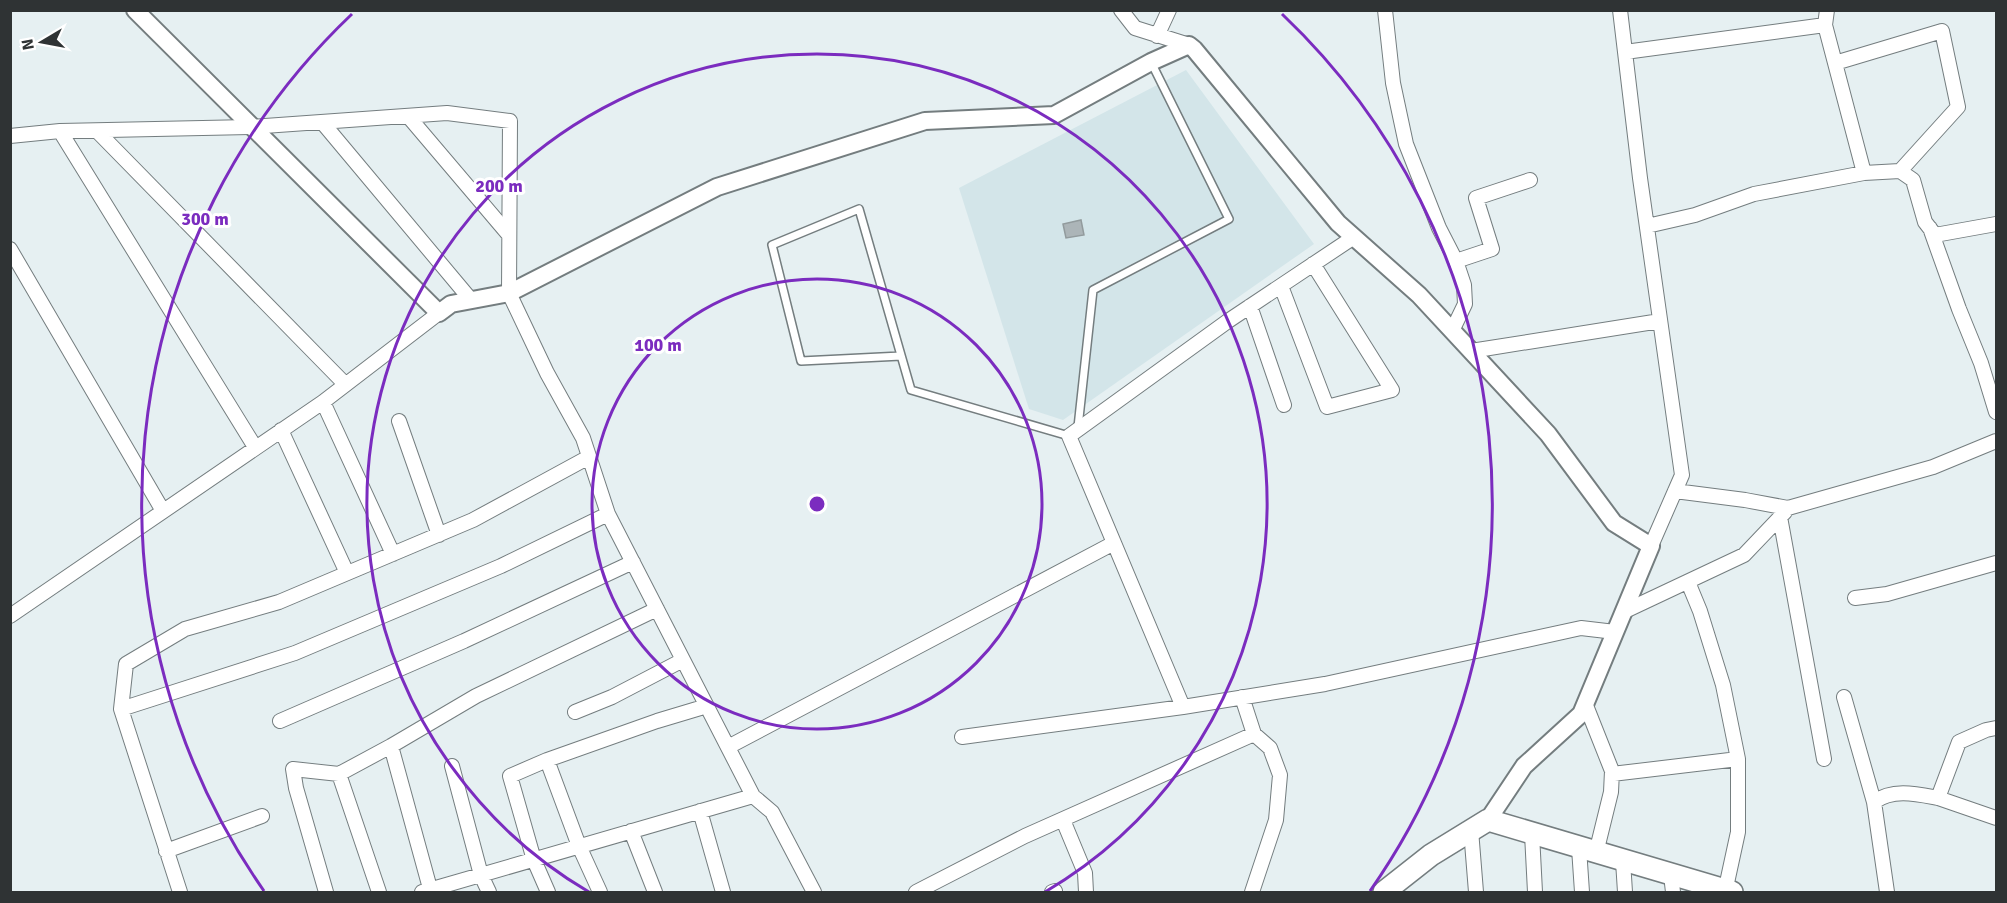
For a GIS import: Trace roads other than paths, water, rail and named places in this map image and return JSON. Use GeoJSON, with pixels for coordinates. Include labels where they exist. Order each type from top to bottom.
{"type":"FeatureCollection","features":[{"type":"Feature","properties":{"kind":"main road"},"geometry":{"type":"LineString","coordinates":[[1384,892],[1431,855],[1479,825],[1532,834],[1588,850],[1623,861],[1672,884],[1727,892]]}},
{"type":"Feature","properties":{"kind":"street"},"geometry":{"type":"LineString","coordinates":[[135,10],[250,127],[440,313]]}},
{"type":"Feature","properties":{"kind":"street"},"geometry":{"type":"LineString","coordinates":[[1121,10],[1135,28],[1189,45],[1194,49],[1338,223],[1419,295],[1548,434],[1614,523],[1651,546]]}},
{"type":"Feature","properties":{"kind":"street"},"geometry":{"type":"LineString","coordinates":[[1156,36],[1169,10]]}},
{"type":"Feature","properties":{"kind":"street"},"geometry":{"type":"LineString","coordinates":[[1385,10],[1393,82],[1406,144],[1464,285],[1465,304],[1452,331]]}},
{"type":"Feature","properties":{"kind":"street"},"geometry":{"type":"LineString","coordinates":[[1476,892],[1479,825],[1524,766],[1581,714],[1682,475],[1620,10]]}},
{"type":"Feature","properties":{"kind":"street"},"geometry":{"type":"LineString","coordinates":[[1827,10],[1824,25],[1864,173]]}},
{"type":"Feature","properties":{"kind":"street"},"geometry":{"type":"LineString","coordinates":[[1625,52],[1824,25]]}},
{"type":"Feature","properties":{"kind":"street"},"geometry":{"type":"LineString","coordinates":[[1835,63],[1942,31],[1958,107],[1900,171]]}},
{"type":"Feature","properties":{"kind":"street"},"geometry":{"type":"LineString","coordinates":[[10,616],[323,402],[451,304],[509,293],[717,187],[925,121],[1054,115],[1151,62],[1189,45]]}},
{"type":"Feature","properties":{"kind":"street"},"geometry":{"type":"LineString","coordinates":[[10,136],[60,131],[250,127],[447,113],[510,121],[509,293],[547,372],[583,438],[608,514],[753,796],[772,812],[814,892]]}},
{"type":"Feature","properties":{"kind":"street"},"geometry":{"type":"LineString","coordinates":[[408,116],[509,235]]}},
{"type":"Feature","properties":{"kind":"street"},"geometry":{"type":"LineString","coordinates":[[322,122],[471,300]]}},
{"type":"Feature","properties":{"kind":"street"},"geometry":{"type":"LineString","coordinates":[[60,131],[255,447]]}},
{"type":"Feature","properties":{"kind":"street"},"geometry":{"type":"LineString","coordinates":[[97,131],[345,384]]}},
{"type":"Feature","properties":{"kind":"street"},"geometry":{"type":"LineString","coordinates":[[1647,226],[1695,214],[1754,194],[1864,173],[1900,171],[1912,180],[1925,222],[1935,235],[1996,224]]}},
{"type":"Feature","properties":{"kind":"street"},"geometry":{"type":"LineString","coordinates":[[1456,261],[1492,249],[1476,198],[1530,180]]}},
{"type":"Feature","properties":{"kind":"street"},"geometry":{"type":"LineString","coordinates":[[1930,228],[1981,363],[1996,412]]}},
{"type":"Feature","properties":{"kind":"street"},"geometry":{"type":"LineString","coordinates":[[1183,707],[1114,543],[1073,433],[1250,306],[1354,237]]}},
{"type":"Feature","properties":{"kind":"street"},"geometry":{"type":"LineString","coordinates":[[10,249],[163,510]]}},
{"type":"Feature","properties":{"kind":"street"},"geometry":{"type":"LineString","coordinates":[[1281,286],[1327,407],[1392,390],[1313,264]]}},
{"type":"Feature","properties":{"kind":"street"},"geometry":{"type":"LineString","coordinates":[[1250,306],[1284,405]]}},
{"type":"Feature","properties":{"kind":"street"},"geometry":{"type":"LineString","coordinates":[[1471,351],[1660,321]]}},
{"type":"Feature","properties":{"kind":"street"},"geometry":{"type":"LineString","coordinates":[[323,402],[393,554]]}},
{"type":"Feature","properties":{"kind":"street"},"geometry":{"type":"LineString","coordinates":[[399,421],[439,535]]}},
{"type":"Feature","properties":{"kind":"street"},"geometry":{"type":"LineString","coordinates":[[280,430],[346,573]]}},
{"type":"Feature","properties":{"kind":"street"},"geometry":{"type":"LineString","coordinates":[[1675,491],[1784,512],[1933,467],[1996,441]]}},
{"type":"Feature","properties":{"kind":"street"},"geometry":{"type":"LineString","coordinates":[[180,892],[121,709],[126,664],[184,629],[279,602],[473,520],[589,457]]}},
{"type":"Feature","properties":{"kind":"street"},"geometry":{"type":"LineString","coordinates":[[1623,612],[1744,555],[1784,512]]}},
{"type":"Feature","properties":{"kind":"street"},"geometry":{"type":"LineString","coordinates":[[1784,512],[1824,759]]}},
{"type":"Feature","properties":{"kind":"street"},"geometry":{"type":"LineString","coordinates":[[121,709],[295,653],[501,566],[608,514]]}},
{"type":"Feature","properties":{"kind":"street"},"geometry":{"type":"LineString","coordinates":[[728,747],[1114,543]]}},
{"type":"Feature","properties":{"kind":"street"},"geometry":{"type":"LineString","coordinates":[[280,721],[633,562]]}},
{"type":"Feature","properties":{"kind":"street"},"geometry":{"type":"LineString","coordinates":[[1855,597],[1887,594],[1996,563]]}},
{"type":"Feature","properties":{"kind":"street"},"geometry":{"type":"LineString","coordinates":[[1688,582],[1700,611],[1723,685],[1738,759],[1738,832],[1727,892]]}},
{"type":"Feature","properties":{"kind":"street"},"geometry":{"type":"LineString","coordinates":[[326,892],[296,788],[293,770],[339,774],[476,696],[657,609]]}},
{"type":"Feature","properties":{"kind":"street"},"geometry":{"type":"LineString","coordinates":[[962,737],[1183,707],[1325,684],[1581,628],[1615,632]]}},
{"type":"Feature","properties":{"kind":"street"},"geometry":{"type":"LineString","coordinates":[[575,712],[612,697],[683,660]]}},
{"type":"Feature","properties":{"kind":"street"},"geometry":{"type":"LineString","coordinates":[[1844,697],[1874,802],[1887,892]]}},
{"type":"Feature","properties":{"kind":"street"},"geometry":{"type":"LineString","coordinates":[[1242,698],[1254,734],[1270,748],[1280,775],[1276,820],[1252,892]]}},
{"type":"Feature","properties":{"kind":"street"},"geometry":{"type":"LineString","coordinates":[[1582,892],[1588,850],[1611,792],[1612,774],[1586,703]]}},
{"type":"Feature","properties":{"kind":"street"},"geometry":{"type":"LineString","coordinates":[[548,892],[534,860],[510,776],[547,760],[707,706]]}},
{"type":"Feature","properties":{"kind":"street"},"geometry":{"type":"LineString","coordinates":[[1938,798],[1959,742],[1996,728]]}},
{"type":"Feature","properties":{"kind":"street"},"geometry":{"type":"LineString","coordinates":[[916,892],[942,887],[1025,837],[1254,734]]}},
{"type":"Feature","properties":{"kind":"street"},"geometry":{"type":"LineString","coordinates":[[391,746],[428,892],[753,796]]}},
{"type":"Feature","properties":{"kind":"street"},"geometry":{"type":"LineString","coordinates":[[1612,774],[1738,759]]}},
{"type":"Feature","properties":{"kind":"street"},"geometry":{"type":"LineString","coordinates":[[547,760],[579,846],[600,892]]}},
{"type":"Feature","properties":{"kind":"street"},"geometry":{"type":"LineString","coordinates":[[452,766],[481,875],[489,892]]}},
{"type":"Feature","properties":{"kind":"street"},"geometry":{"type":"LineString","coordinates":[[339,774],[379,892]]}},
{"type":"Feature","properties":{"kind":"street"},"geometry":{"type":"LineString","coordinates":[[1874,802],[1884,794],[1915,794],[1938,798],[1996,818]]}},
{"type":"Feature","properties":{"kind":"street"},"geometry":{"type":"LineString","coordinates":[[700,811],[723,892]]}},
{"type":"Feature","properties":{"kind":"street"},"geometry":{"type":"LineString","coordinates":[[166,851],[262,816]]}},
{"type":"Feature","properties":{"kind":"street"},"geometry":{"type":"LineString","coordinates":[[1063,820],[1085,873],[1086,892]]}},
{"type":"Feature","properties":{"kind":"street"},"geometry":{"type":"LineString","coordinates":[[631,831],[655,892]]}},
{"type":"Feature","properties":{"kind":"street"},"geometry":{"type":"LineString","coordinates":[[1532,834],[1535,892]]}},
{"type":"Feature","properties":{"kind":"street"},"geometry":{"type":"LineString","coordinates":[[1623,861],[1625,892]]}},
{"type":"Feature","properties":{"kind":"lane"},"geometry":{"type":"LineString","coordinates":[[902,356],[801,361],[772,245],[859,209],[902,356],[911,390],[1073,433],[1093,290],[1229,219],[1151,62]]}}]}
